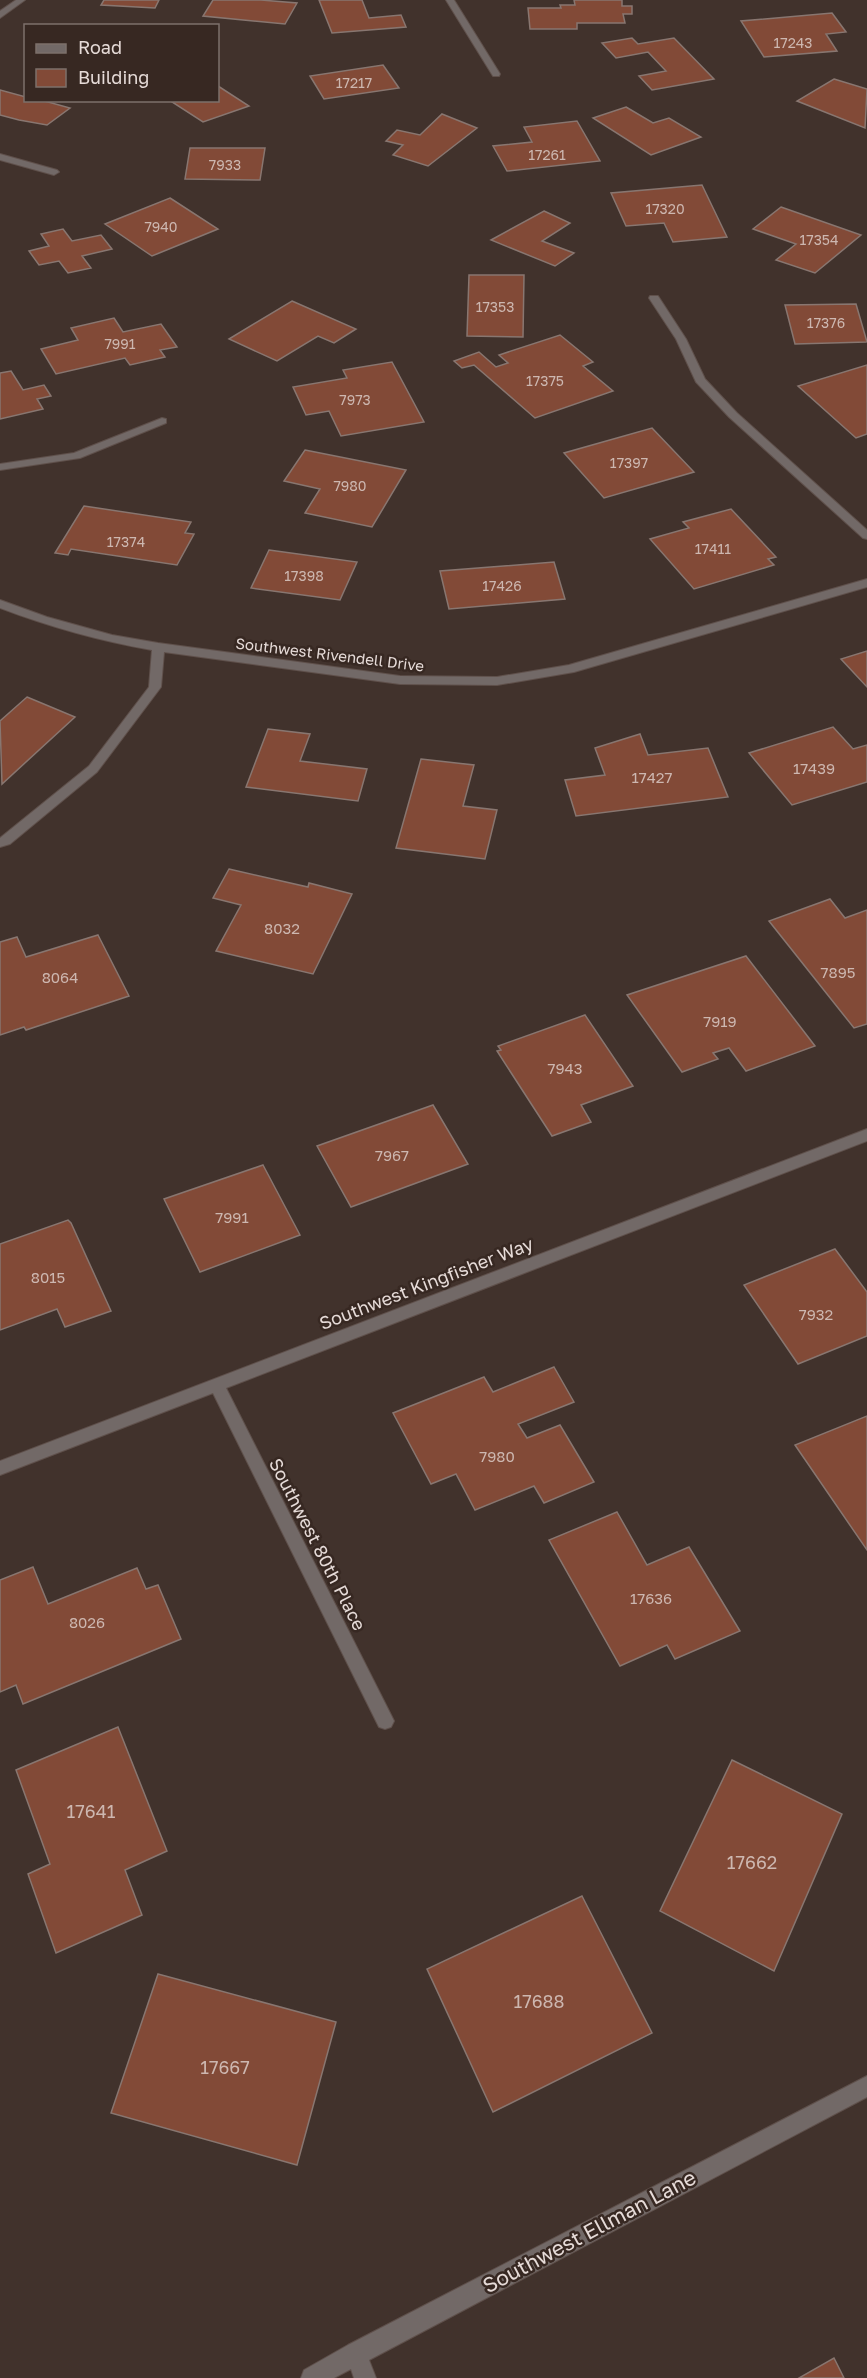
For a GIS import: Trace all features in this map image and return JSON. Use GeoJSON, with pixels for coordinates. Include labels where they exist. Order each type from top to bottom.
{"type":"FeatureCollection","features":[{"type":"Feature","properties":{"kind":"street"},"geometry":{"type":"LineString","coordinates":[[0,15],[21,0]]}},
{"type":"Feature","properties":{"kind":"street"},"geometry":{"type":"LineString","coordinates":[[450,0],[496,74]]}},
{"type":"Feature","properties":{"kind":"street"},"geometry":{"type":"LineString","coordinates":[[0,157],[54,172]]}},
{"type":"Feature","properties":{"kind":"street"},"geometry":{"type":"LineString","coordinates":[[654,298],[681,339],[699,380],[733,415],[867,536]]}},
{"type":"Feature","properties":{"kind":"street"},"geometry":{"type":"LineString","coordinates":[[0,467],[76,456],[162,421]]}},
{"type":"Feature","properties":{"kind":"street","name":"Southwest Rivendell Drive"},"geometry":{"type":"LineString","coordinates":[[0,604],[43,620],[100,636],[158,647],[400,680],[497,681],[570,669],[867,583]]}},
{"type":"Feature","properties":{"kind":"street"},"geometry":{"type":"LineString","coordinates":[[0,843],[93,769],[155,687],[158,647]]}},
{"type":"Feature","properties":{"kind":"street","name":"Southwest Kingfisher Way"},"geometry":{"type":"LineString","coordinates":[[0,1468],[867,1135]]}},
{"type":"Feature","properties":{"kind":"street","name":"Southwest 80th Place"},"geometry":{"type":"LineString","coordinates":[[216,1384],[386,1721]]}},
{"type":"Feature","properties":{"kind":"street","name":"Southwest Ellman Lane"},"geometry":{"type":"LineString","coordinates":[[312,2378],[867,2086]]}},
{"type":"Feature","properties":{"kind":"street"},"geometry":{"type":"LineString","coordinates":[[356,2353],[365,2378]]}},
{"type":"Feature","properties":{"kind":"building"},"geometry":{"type":"Polygon","coordinates":[[[104,0],[159,0],[155,8],[101,5],[104,0]]]}},
{"type":"Feature","properties":{"kind":"building"},"geometry":{"type":"Polygon","coordinates":[[[213,0],[297,3],[285,24],[203,16],[213,0]]]}},
{"type":"Feature","properties":{"kind":"building"},"geometry":{"type":"Polygon","coordinates":[[[319,0],[362,0],[369,18],[401,15],[406,27],[332,33],[319,0]]]}},
{"type":"Feature","properties":{"kind":"building"},"geometry":{"type":"Polygon","coordinates":[[[574,0],[622,0],[622,6],[632,6],[632,14],[623,14],[625,23],[577,23],[577,29],[530,29],[528,8],[561,8],[560,5],[575,5],[574,0]]]}},
{"type":"Feature","properties":{"kind":"building"},"geometry":{"type":"Polygon","coordinates":[[[832,13],[846,32],[826,34],[837,51],[764,57],[741,21],[832,13]]]}},
{"type":"Feature","properties":{"kind":"building"},"geometry":{"type":"Polygon","coordinates":[[[632,38],[638,44],[674,38],[714,79],[652,90],[639,76],[666,71],[648,52],[616,58],[602,43],[632,38]]]}},
{"type":"Feature","properties":{"kind":"building"},"geometry":{"type":"Polygon","coordinates":[[[383,65],[399,88],[324,99],[310,76],[383,65]]]}},
{"type":"Feature","properties":{"kind":"building"},"geometry":{"type":"Polygon","coordinates":[[[834,79],[867,89],[865,128],[797,101],[834,79]]]}},
{"type":"Feature","properties":{"kind":"building"},"geometry":{"type":"Polygon","coordinates":[[[219,87],[249,106],[203,122],[172,102],[219,102],[219,87]]]}},
{"type":"Feature","properties":{"kind":"building"},"geometry":{"type":"Polygon","coordinates":[[[0,90],[24,96],[24,102],[48,102],[70,108],[47,125],[0,115],[0,90]]]}},
{"type":"Feature","properties":{"kind":"building"},"geometry":{"type":"Polygon","coordinates":[[[626,107],[653,123],[669,118],[701,137],[651,155],[593,118],[626,107]]]}},
{"type":"Feature","properties":{"kind":"building"},"geometry":{"type":"Polygon","coordinates":[[[442,114],[477,128],[428,166],[393,155],[403,145],[386,141],[397,130],[420,135],[442,114]]]}},
{"type":"Feature","properties":{"kind":"building"},"geometry":{"type":"Polygon","coordinates":[[[577,121],[600,161],[507,171],[493,146],[532,142],[524,127],[577,121]]]}},
{"type":"Feature","properties":{"kind":"building"},"geometry":{"type":"Polygon","coordinates":[[[190,148],[265,148],[260,180],[185,179],[190,148]]]}},
{"type":"Feature","properties":{"kind":"building"},"geometry":{"type":"Polygon","coordinates":[[[702,185],[727,237],[673,242],[664,223],[626,226],[611,193],[702,185]]]}},
{"type":"Feature","properties":{"kind":"building"},"geometry":{"type":"Polygon","coordinates":[[[170,198],[218,229],[152,256],[105,224],[170,198]]]}},
{"type":"Feature","properties":{"kind":"building"},"geometry":{"type":"Polygon","coordinates":[[[781,207],[861,235],[815,273],[776,260],[796,244],[753,229],[781,207]]]}},
{"type":"Feature","properties":{"kind":"building"},"geometry":{"type":"Polygon","coordinates":[[[544,211],[570,223],[542,241],[574,253],[555,266],[491,240],[544,211]]]}},
{"type":"Feature","properties":{"kind":"building"},"geometry":{"type":"Polygon","coordinates":[[[63,229],[72,241],[101,235],[112,249],[82,256],[91,268],[68,273],[59,261],[39,265],[29,251],[49,246],[41,234],[63,229]]]}},
{"type":"Feature","properties":{"kind":"building"},"geometry":{"type":"Polygon","coordinates":[[[469,275],[524,275],[523,337],[467,336],[469,275]]]}},
{"type":"Feature","properties":{"kind":"building"},"geometry":{"type":"Polygon","coordinates":[[[292,301],[356,329],[334,343],[318,336],[277,361],[229,339],[292,301]]]}},
{"type":"Feature","properties":{"kind":"building"},"geometry":{"type":"Polygon","coordinates":[[[856,304],[867,342],[795,344],[785,305],[856,304]]]}},
{"type":"Feature","properties":{"kind":"building"},"geometry":{"type":"Polygon","coordinates":[[[114,318],[123,332],[161,324],[177,347],[160,350],[165,357],[130,365],[125,358],[56,374],[41,349],[78,340],[71,328],[114,318]]]}},
{"type":"Feature","properties":{"kind":"building"},"geometry":{"type":"Polygon","coordinates":[[[560,335],[593,362],[583,366],[613,391],[535,418],[474,365],[462,368],[454,361],[479,352],[496,367],[508,363],[499,355],[560,335]]]}},
{"type":"Feature","properties":{"kind":"building"},"geometry":{"type":"Polygon","coordinates":[[[392,362],[424,422],[341,436],[329,411],[306,415],[293,387],[347,378],[343,370],[392,362]]]}},
{"type":"Feature","properties":{"kind":"building"},"geometry":{"type":"Polygon","coordinates":[[[867,365],[867,434],[856,438],[798,386],[867,365]]]}},
{"type":"Feature","properties":{"kind":"building"},"geometry":{"type":"Polygon","coordinates":[[[11,371],[23,390],[44,385],[51,396],[37,399],[43,409],[0,419],[0,373],[11,371]]]}},
{"type":"Feature","properties":{"kind":"building"},"geometry":{"type":"Polygon","coordinates":[[[652,428],[694,472],[604,498],[564,453],[652,428]]]}},
{"type":"Feature","properties":{"kind":"building"},"geometry":{"type":"Polygon","coordinates":[[[305,450],[406,470],[372,527],[305,513],[320,489],[284,481],[305,450]]]}},
{"type":"Feature","properties":{"kind":"building"},"geometry":{"type":"Polygon","coordinates":[[[84,506],[191,522],[185,533],[194,534],[177,565],[71,549],[68,555],[55,553],[84,506]]]}},
{"type":"Feature","properties":{"kind":"building"},"geometry":{"type":"Polygon","coordinates":[[[731,509],[776,557],[768,559],[774,565],[694,589],[650,539],[689,528],[683,522],[731,509]]]}},
{"type":"Feature","properties":{"kind":"building"},"geometry":{"type":"Polygon","coordinates":[[[269,550],[357,562],[340,600],[251,588],[269,550]]]}},
{"type":"Feature","properties":{"kind":"building"},"geometry":{"type":"Polygon","coordinates":[[[554,562],[565,599],[449,609],[440,571],[554,562]]]}},
{"type":"Feature","properties":{"kind":"building"},"geometry":{"type":"Polygon","coordinates":[[[867,651],[867,687],[841,659],[867,651]]]}},
{"type":"Feature","properties":{"kind":"building"},"geometry":{"type":"Polygon","coordinates":[[[27,697],[75,717],[2,784],[0,721],[27,697]]]}},
{"type":"Feature","properties":{"kind":"building"},"geometry":{"type":"Polygon","coordinates":[[[833,727],[853,749],[867,745],[867,782],[792,805],[749,753],[833,727]]]}},
{"type":"Feature","properties":{"kind":"building"},"geometry":{"type":"Polygon","coordinates":[[[268,729],[310,734],[300,761],[367,769],[358,801],[246,787],[268,729]]]}},
{"type":"Feature","properties":{"kind":"building"},"geometry":{"type":"Polygon","coordinates":[[[640,734],[648,755],[708,748],[728,797],[576,816],[565,780],[605,775],[595,748],[640,734]]]}},
{"type":"Feature","properties":{"kind":"building"},"geometry":{"type":"Polygon","coordinates":[[[421,759],[474,765],[463,806],[497,810],[485,859],[396,848],[421,759]]]}},
{"type":"Feature","properties":{"kind":"building"},"geometry":{"type":"Polygon","coordinates":[[[229,869],[308,887],[309,883],[352,894],[313,974],[216,951],[241,905],[213,898],[229,869]]]}},
{"type":"Feature","properties":{"kind":"building"},"geometry":{"type":"Polygon","coordinates":[[[830,899],[845,918],[867,910],[867,1024],[854,1028],[769,921],[830,899]]]}},
{"type":"Feature","properties":{"kind":"building"},"geometry":{"type":"Polygon","coordinates":[[[98,935],[129,996],[26,1030],[24,1027],[0,1035],[0,942],[17,937],[26,957],[98,935]]]}},
{"type":"Feature","properties":{"kind":"building"},"geometry":{"type":"Polygon","coordinates":[[[746,956],[815,1046],[746,1071],[729,1048],[713,1053],[718,1059],[682,1072],[627,995],[746,956]]]}},
{"type":"Feature","properties":{"kind":"building"},"geometry":{"type":"Polygon","coordinates":[[[585,1015],[633,1086],[581,1105],[591,1122],[552,1136],[497,1051],[501,1050],[498,1046],[585,1015]]]}},
{"type":"Feature","properties":{"kind":"building"},"geometry":{"type":"Polygon","coordinates":[[[433,1105],[468,1164],[351,1207],[317,1146],[433,1105]]]}},
{"type":"Feature","properties":{"kind":"building"},"geometry":{"type":"Polygon","coordinates":[[[263,1165],[300,1235],[200,1272],[164,1199],[263,1165]]]}},
{"type":"Feature","properties":{"kind":"building"},"geometry":{"type":"Polygon","coordinates":[[[68,1220],[111,1311],[65,1327],[57,1309],[0,1330],[0,1244],[68,1220]]]}},
{"type":"Feature","properties":{"kind":"building"},"geometry":{"type":"Polygon","coordinates":[[[835,1249],[867,1292],[867,1336],[798,1364],[744,1285],[835,1249]]]}},
{"type":"Feature","properties":{"kind":"building"},"geometry":{"type":"Polygon","coordinates":[[[554,1367],[574,1402],[518,1424],[527,1438],[560,1425],[594,1482],[544,1503],[534,1486],[475,1510],[456,1474],[431,1484],[393,1413],[484,1377],[493,1392],[554,1367]]]}},
{"type":"Feature","properties":{"kind":"building"},"geometry":{"type":"Polygon","coordinates":[[[867,1416],[867,1550],[795,1445],[867,1416]]]}},
{"type":"Feature","properties":{"kind":"building"},"geometry":{"type":"Polygon","coordinates":[[[617,1512],[647,1565],[689,1547],[740,1631],[675,1659],[667,1645],[620,1666],[549,1540],[617,1512]]]}},
{"type":"Feature","properties":{"kind":"building"},"geometry":{"type":"Polygon","coordinates":[[[33,1567],[48,1604],[137,1568],[146,1589],[158,1585],[181,1639],[23,1704],[16,1685],[0,1692],[0,1580],[33,1567]]]}},
{"type":"Feature","properties":{"kind":"building"},"geometry":{"type":"Polygon","coordinates":[[[118,1727],[167,1851],[125,1870],[142,1915],[56,1953],[28,1874],[50,1864],[16,1770],[118,1727]]]}},
{"type":"Feature","properties":{"kind":"building"},"geometry":{"type":"Polygon","coordinates":[[[732,1760],[842,1814],[774,1971],[660,1911],[732,1760]]]}},
{"type":"Feature","properties":{"kind":"building"},"geometry":{"type":"Polygon","coordinates":[[[582,1896],[652,2033],[493,2112],[427,1969],[582,1896]]]}},
{"type":"Feature","properties":{"kind":"building"},"geometry":{"type":"Polygon","coordinates":[[[158,1974],[336,2022],[297,2165],[111,2113],[158,1974]]]}},
{"type":"Feature","properties":{"kind":"building"},"geometry":{"type":"Polygon","coordinates":[[[834,2358],[844,2378],[799,2378],[834,2358]]]}}]}
